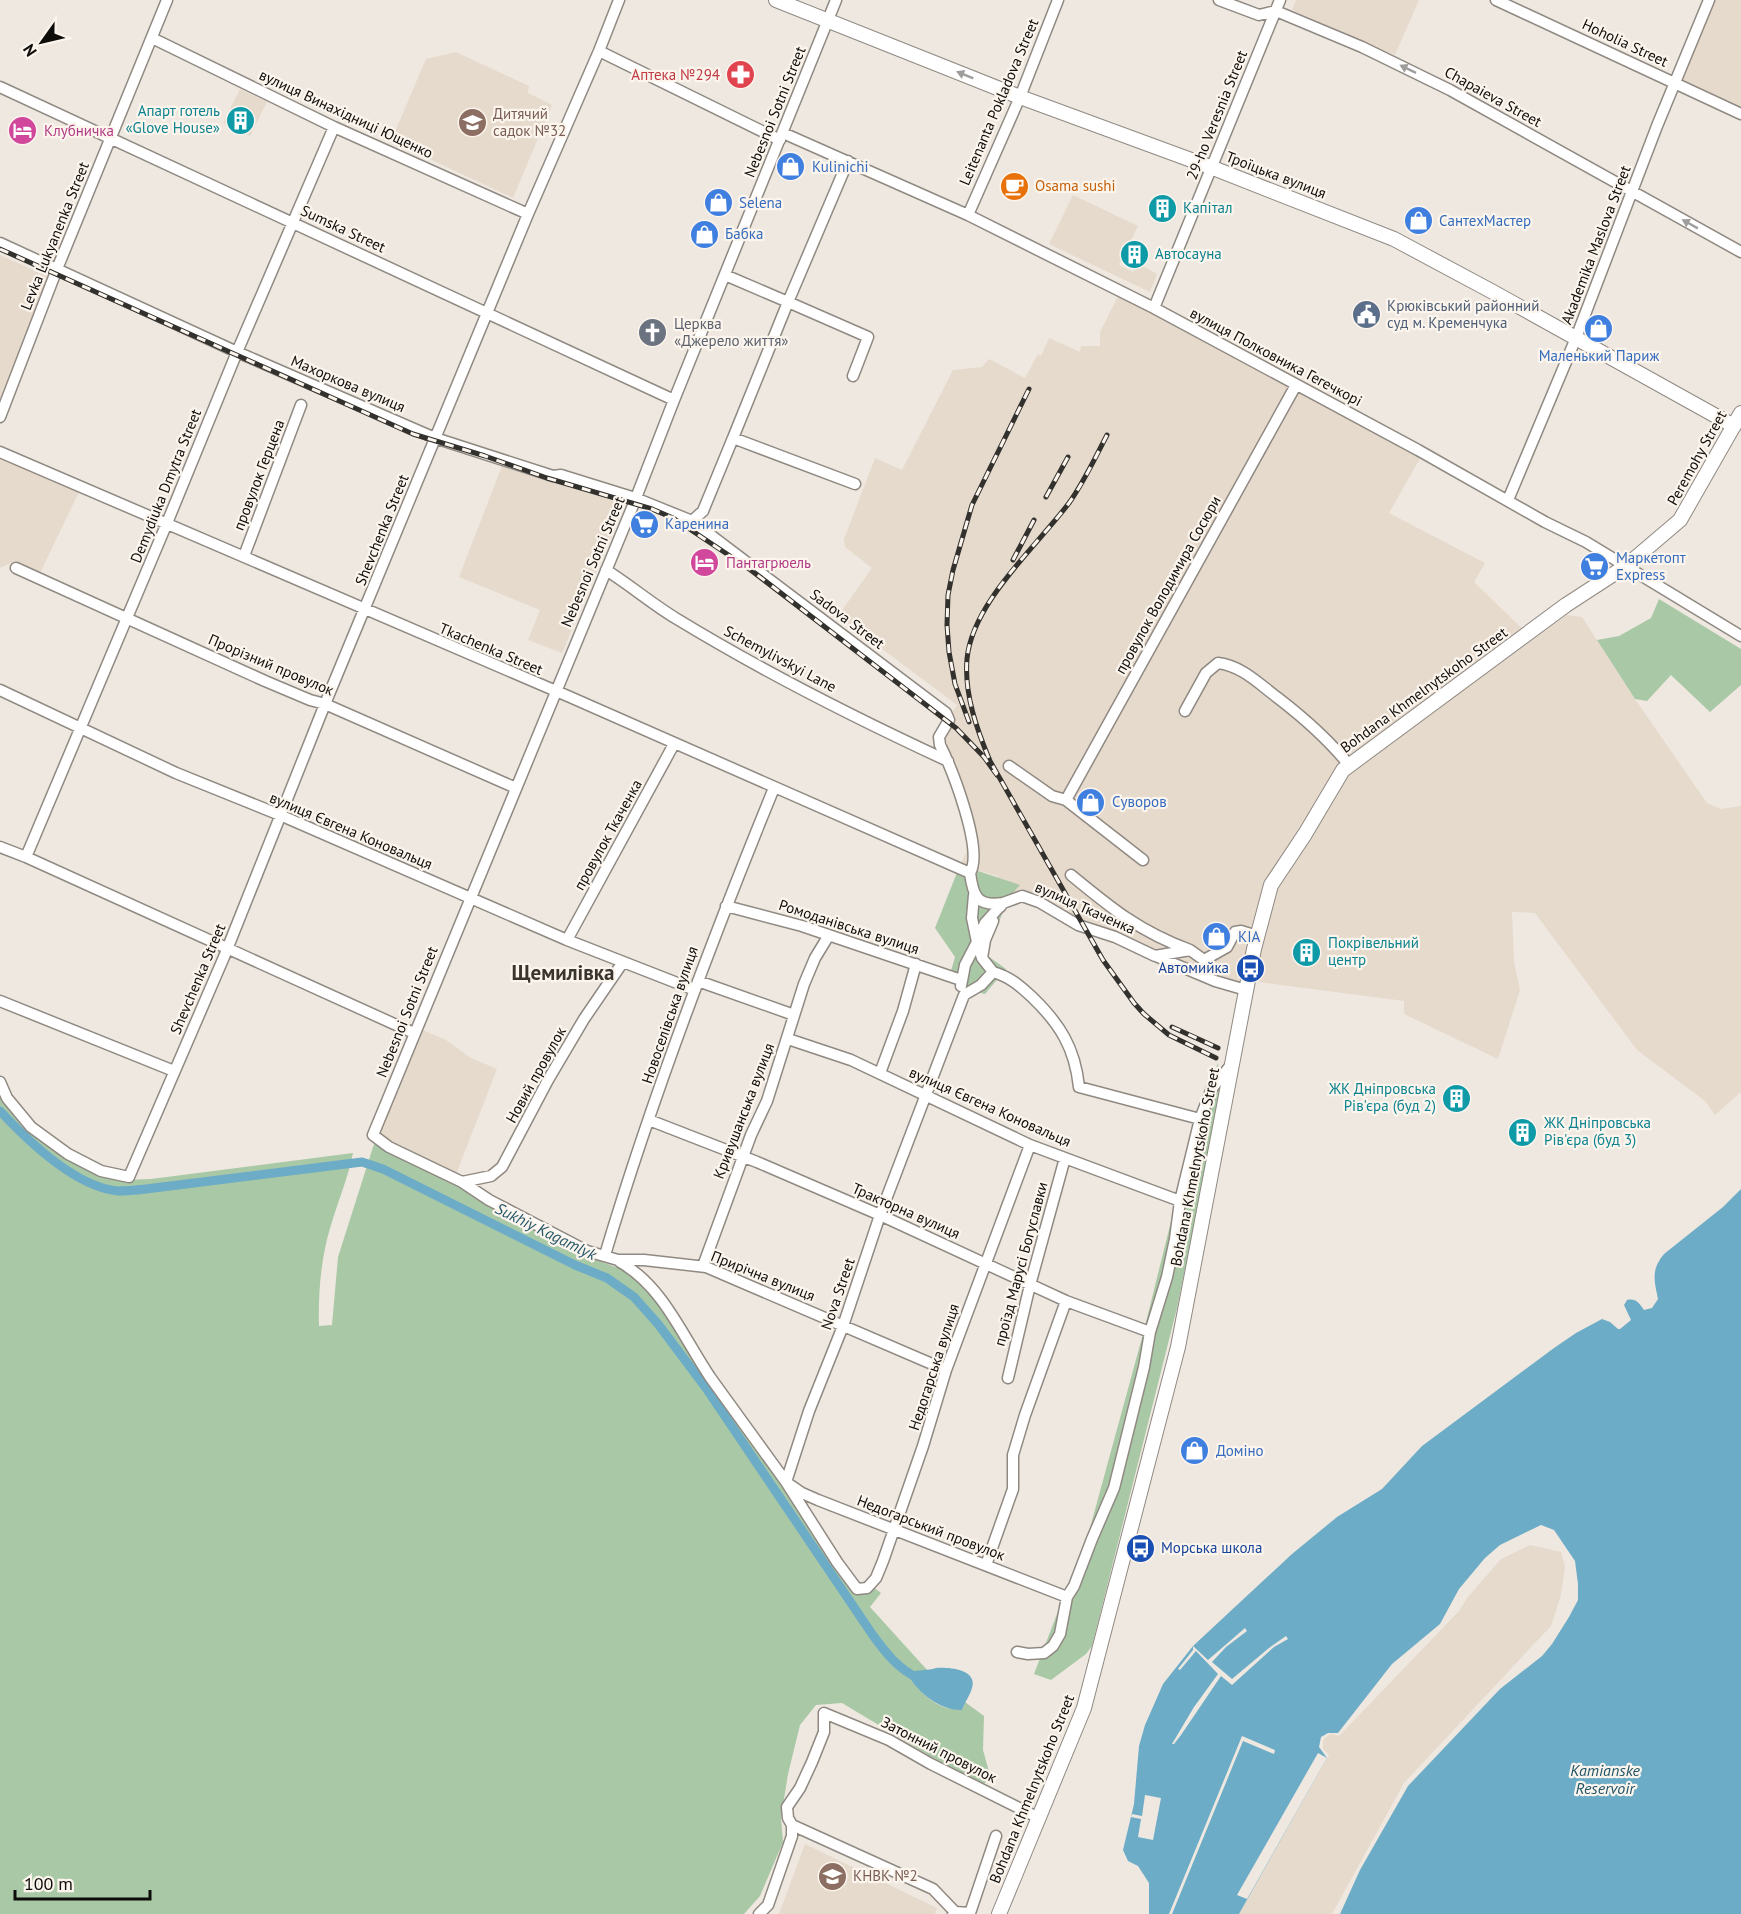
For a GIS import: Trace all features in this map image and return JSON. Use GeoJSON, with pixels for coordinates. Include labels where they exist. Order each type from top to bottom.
{"type":"FeatureCollection","features":[{"type":"Feature","properties":{"kind":"main road","name":"Троїцька вулиця"},"geometry":{"type":"LineString","coordinates":[[776,0],[1020,97],[1213,168],[1394,239],[1738,428]]}},
{"type":"Feature","properties":{"kind":"main road","name":"Peremohy Street"},"geometry":{"type":"LineString","coordinates":[[1626,566],[1680,520],[1738,428],[1741,413]]}},
{"type":"Feature","properties":{"kind":"main road","name":"Bohdana Khmelnytskoho Street"},"geometry":{"type":"LineString","coordinates":[[999,1914],[1084,1708],[1178,1347],[1246,990],[1257,936],[1271,885],[1343,770],[1566,605],[1626,566]]}},
{"type":"Feature","properties":{"kind":"street","name":"Levka Lukyanenka Street"},"geometry":{"type":"LineString","coordinates":[[0,417],[57,269],[167,0]]}},
{"type":"Feature","properties":{"kind":"street","name":"Shevchenka Street"},"geometry":{"type":"LineString","coordinates":[[0,1082],[7,1098],[31,1127],[40,1134],[68,1154],[101,1171],[129,1178],[228,949],[280,815],[435,438],[619,0]]}},
{"type":"Feature","properties":{"kind":"street","name":"Nebesnoi Sotni Street"},"geometry":{"type":"LineString","coordinates":[[373,1135],[606,570],[836,0]]}},
{"type":"Feature","properties":{"kind":"street","name":"Leitenanta Pokladova Street"},"geometry":{"type":"LineString","coordinates":[[968,215],[1020,97],[1058,0]]}},
{"type":"Feature","properties":{"kind":"street","name":"Chapaieva Street"},"geometry":{"type":"LineString","coordinates":[[1219,0],[1259,15],[1278,5],[1450,90],[1741,252]]}},
{"type":"Feature","properties":{"kind":"street","name":"Hoholia Street"},"geometry":{"type":"LineString","coordinates":[[1496,0],[1741,114]]}},
{"type":"Feature","properties":{"kind":"street","name":"Akademika Maslova Street"},"geometry":{"type":"LineString","coordinates":[[1508,500],[1576,338],[1709,0]]}},
{"type":"Feature","properties":{"kind":"street","name":"29-ho Veresnia Street"},"geometry":{"type":"LineString","coordinates":[[1154,308],[1278,5]]}},
{"type":"Feature","properties":{"kind":"street","name":"вулиця Винахідниці Ющенко"},"geometry":{"type":"LineString","coordinates":[[152,38],[334,127],[528,214]]}},
{"type":"Feature","properties":{"kind":"street","name":"вулиця Полковника Гегечкорі"},"geometry":{"type":"LineString","coordinates":[[599,51],[781,137],[848,161],[968,215],[1154,308],[1508,500],[1626,566],[1741,636]]}},
{"type":"Feature","properties":{"kind":"street","name":"Sumska Street"},"geometry":{"type":"LineString","coordinates":[[0,87],[674,400]]}},
{"type":"Feature","properties":{"kind":"street","name":"Demydiuka Dmytra Street"},"geometry":{"type":"LineString","coordinates":[[26,857],[237,352],[334,127]]}},
{"type":"Feature","properties":{"kind":"street"},"geometry":{"type":"LineString","coordinates":[[692,521],[704,511],[788,302],[848,161]]}},
{"type":"Feature","properties":{"kind":"street","name":"Махоркова вулиця"},"geometry":{"type":"LineString","coordinates":[[0,243],[237,352],[435,438],[553,476],[561,474],[635,498]]}},
{"type":"Feature","properties":{"kind":"street"},"geometry":{"type":"LineString","coordinates":[[725,275],[868,337],[854,376]]}},
{"type":"Feature","properties":{"kind":"street","name":"провулок Володимира Сосюри"},"geometry":{"type":"LineString","coordinates":[[1066,800],[1296,385]]}},
{"type":"Feature","properties":{"kind":"street","name":"провулок Герцена"},"geometry":{"type":"LineString","coordinates":[[244,556],[301,405]]}},
{"type":"Feature","properties":{"kind":"street"},"geometry":{"type":"LineString","coordinates":[[733,438],[855,483]]}},
{"type":"Feature","properties":{"kind":"street","name":"Tkachenka Street"},"geometry":{"type":"LineString","coordinates":[[0,452],[555,693],[570,697],[970,873]]}},
{"type":"Feature","properties":{"kind":"street","name":"Sadova Street"},"geometry":{"type":"LineString","coordinates":[[635,498],[692,521],[946,713],[949,720],[939,737],[940,745],[948,761]]}},
{"type":"Feature","properties":{"kind":"street","name":"Прорізний провулок"},"geometry":{"type":"LineString","coordinates":[[16,568],[265,681],[310,700],[326,704],[516,788]]}},
{"type":"Feature","properties":{"kind":"street","name":"Schemylivskyi Lane"},"geometry":{"type":"LineString","coordinates":[[606,570],[708,638],[824,700],[948,761]]}},
{"type":"Feature","properties":{"kind":"street"},"geometry":{"type":"LineString","coordinates":[[1185,711],[1206,673],[1218,663],[1230,664],[1245,672],[1305,719],[1330,742],[1349,765]]}},
{"type":"Feature","properties":{"kind":"street","name":"вулиця Євгена Коновальця"},"geometry":{"type":"LineString","coordinates":[[0,690],[176,773],[280,815],[567,940],[623,962],[794,1015]]}},
{"type":"Feature","properties":{"kind":"street","name":"провулок Ткаченка"},"geometry":{"type":"LineString","coordinates":[[567,940],[674,744]]}},
{"type":"Feature","properties":{"kind":"street"},"geometry":{"type":"LineString","coordinates":[[948,761],[960,792],[969,828],[974,867],[970,873],[974,895],[972,918],[982,958],[993,972],[1007,976],[1052,1016],[1066,1040],[1077,1069],[1079,1087],[1200,1119]]}},
{"type":"Feature","properties":{"kind":"street"},"geometry":{"type":"LineString","coordinates":[[1009,766],[1052,796],[1066,800],[1143,860]]}},
{"type":"Feature","properties":{"kind":"street","name":"Новоселівська вулиця"},"geometry":{"type":"LineString","coordinates":[[605,1256],[624,1189],[696,986],[774,788]]}},
{"type":"Feature","properties":{"kind":"street"},"geometry":{"type":"LineString","coordinates":[[0,848],[26,857],[414,1033]]}},
{"type":"Feature","properties":{"kind":"street"},"geometry":{"type":"LineString","coordinates":[[1071,875],[1143,930],[1190,950],[1204,960]]}},
{"type":"Feature","properties":{"kind":"street"},"geometry":{"type":"LineString","coordinates":[[974,895],[986,903],[1003,903]]}},
{"type":"Feature","properties":{"kind":"street","name":"вулиця Ткаченка"},"geometry":{"type":"LineString","coordinates":[[1003,903],[1023,896],[1039,902],[1078,925],[1115,937],[1222,984],[1246,990]]}},
{"type":"Feature","properties":{"kind":"street"},"geometry":{"type":"LineString","coordinates":[[993,972],[981,985],[964,995],[961,980],[968,957],[985,923],[1003,903]]}},
{"type":"Feature","properties":{"kind":"street"},"geometry":{"type":"LineString","coordinates":[[982,958],[988,931],[1003,903]]}},
{"type":"Feature","properties":{"kind":"street","name":"Ромоданівська вулиця"},"geometry":{"type":"LineString","coordinates":[[726,906],[829,934],[961,980]]}},
{"type":"Feature","properties":{"kind":"street"},"geometry":{"type":"LineString","coordinates":[[1187,969],[1227,946],[1235,932],[1241,931],[1257,936]]}},
{"type":"Feature","properties":{"kind":"street","name":"Кривушанська вулиця"},"geometry":{"type":"LineString","coordinates":[[703,1266],[751,1135],[767,1101],[815,958],[829,934]]}},
{"type":"Feature","properties":{"kind":"street"},"geometry":{"type":"LineString","coordinates":[[1155,956],[1190,950]]}},
{"type":"Feature","properties":{"kind":"street","name":"Новий провулок"},"geometry":{"type":"LineString","coordinates":[[462,1182],[491,1176],[502,1167],[548,1080],[584,1019],[623,962]]}},
{"type":"Feature","properties":{"kind":"street"},"geometry":{"type":"LineString","coordinates":[[880,1073],[903,1011],[916,964]]}},
{"type":"Feature","properties":{"kind":"street","name":"Nova Street"},"geometry":{"type":"LineString","coordinates":[[786,1482],[809,1411],[843,1326],[880,1215],[964,995]]}},
{"type":"Feature","properties":{"kind":"street"},"geometry":{"type":"LineString","coordinates":[[0,1001],[174,1071]]}},
{"type":"Feature","properties":{"kind":"street","name":"вулиця Євгена Коновальця"},"geometry":{"type":"LineString","coordinates":[[788,1039],[851,1060],[1030,1144],[1180,1201]]}},
{"type":"Feature","properties":{"kind":"street"},"geometry":{"type":"LineString","coordinates":[[1017,1652],[1044,1653],[1053,1646],[1060,1634],[1067,1597],[1074,1586],[1114,1488],[1144,1367],[1150,1332],[1167,1277],[1180,1201],[1200,1119],[1212,1088],[1232,1064]]}},
{"type":"Feature","properties":{"kind":"street","name":"Тракторна вулиця"},"geometry":{"type":"LineString","coordinates":[[649,1120],[744,1157],[880,1215],[1066,1301],[1150,1332]]}},
{"type":"Feature","properties":{"kind":"street","name":"Прирічна вулиця"},"geometry":{"type":"LineString","coordinates":[[373,1135],[389,1147],[462,1182],[489,1200],[587,1251],[618,1260],[644,1260],[703,1266],[727,1274],[946,1370]]}},
{"type":"Feature","properties":{"kind":"street","name":"Недогарська вулиця"},"geometry":{"type":"LineString","coordinates":[[786,1482],[857,1589],[867,1588],[876,1578],[923,1446],[946,1370],[1030,1144]]}},
{"type":"Feature","properties":{"kind":"street","name":"проїзд Марусі Богуславки"},"geometry":{"type":"LineString","coordinates":[[1008,1378],[1030,1285],[1065,1158]]}},
{"type":"Feature","properties":{"kind":"street"},"geometry":{"type":"LineString","coordinates":[[618,1260],[633,1269],[661,1299],[711,1378],[786,1482]]}},
{"type":"Feature","properties":{"kind":"street"},"geometry":{"type":"LineString","coordinates":[[986,1565],[1013,1490],[1013,1455],[1025,1415],[1066,1301]]}},
{"type":"Feature","properties":{"kind":"street","name":"Недогарський провулок"},"geometry":{"type":"LineString","coordinates":[[786,1482],[818,1500],[1067,1597]]}},
{"type":"Feature","properties":{"kind":"street","name":"Затонний провулок"},"geometry":{"type":"LineString","coordinates":[[792,1825],[788,1818],[788,1807],[800,1788],[824,1732],[824,1713],[889,1740],[931,1764],[1039,1818]]}},
{"type":"Feature","properties":{"kind":"street"},"geometry":{"type":"LineString","coordinates":[[759,1914],[768,1905],[792,1836],[792,1825],[933,1889],[954,1913],[971,1913],[996,1836]]}},
{"type":"Feature","properties":{"kind":"shaded area"},"geometry":{"type":"Polygon","coordinates":[[[1296,0],[1419,0],[1395,55],[1292,10],[1296,0]]]}},
{"type":"Feature","properties":{"kind":"shaded area"},"geometry":{"type":"Polygon","coordinates":[[[1713,0],[1741,0],[1741,111],[1682,79],[1713,0]]]}},
{"type":"Feature","properties":{"kind":"shaded area","name":"Дитячий садок №32"},"geometry":{"type":"Polygon","coordinates":[[[456,52],[529,86],[528,93],[552,105],[513,198],[391,141],[426,59],[456,52]]]}},
{"type":"Feature","properties":{"kind":"shaded area"},"geometry":{"type":"Polygon","coordinates":[[[240,89],[267,102],[250,136],[223,123],[240,89]]]}},
{"type":"Feature","properties":{"kind":"shaded area"},"geometry":{"type":"Polygon","coordinates":[[[1073,195],[1138,226],[1119,265],[1133,272],[1138,263],[1157,274],[1150,292],[1049,244],[1073,195]]]}},
{"type":"Feature","properties":{"kind":"shaded area"},"geometry":{"type":"Polygon","coordinates":[[[0,255],[51,278],[0,408],[0,255]]]}},
{"type":"Feature","properties":{"kind":"shaded area"},"geometry":{"type":"Polygon","coordinates":[[[1123,286],[1426,448],[1389,513],[1485,563],[1474,582],[1533,639],[1567,615],[1582,617],[1707,803],[1721,809],[1741,806],[1741,1092],[1715,1115],[1705,1101],[1637,1050],[1535,913],[1512,912],[1514,962],[1520,990],[1498,1059],[1404,1014],[1404,1001],[1258,982],[1234,993],[1039,906],[1018,900],[1008,903],[997,876],[960,865],[966,853],[968,836],[946,762],[934,742],[957,705],[838,616],[872,568],[845,547],[844,539],[875,458],[902,470],[953,370],[982,367],[989,359],[1025,378],[1038,354],[1041,356],[1049,338],[1080,352],[1081,346],[1100,346],[1100,332],[1123,286]]]}},
{"type":"Feature","properties":{"kind":"shaded area"},"geometry":{"type":"Polygon","coordinates":[[[0,457],[79,492],[40,573],[11,563],[0,568],[0,457]]]}},
{"type":"Feature","properties":{"kind":"shaded area"},"geometry":{"type":"Polygon","coordinates":[[[502,466],[624,504],[562,653],[528,640],[540,610],[459,577],[502,466]]]}},
{"type":"Feature","properties":{"kind":"shaded area"},"geometry":{"type":"Polygon","coordinates":[[[423,1030],[446,1040],[471,1058],[497,1069],[453,1182],[374,1144],[423,1030]]]}},
{"type":"Feature","properties":{"kind":"shaded area"},"geometry":{"type":"Polygon","coordinates":[[[1530,1545],[1561,1552],[1565,1566],[1561,1595],[1551,1626],[1404,1783],[1332,1914],[1239,1914],[1329,1755],[1323,1749],[1323,1740],[1330,1734],[1339,1736],[1459,1611],[1467,1598],[1501,1559],[1530,1545]]]}},
{"type":"Feature","properties":{"kind":"shaded area","name":"КНВК №2"},"geometry":{"type":"Polygon","coordinates":[[[805,1844],[937,1908],[935,1914],[779,1914],[805,1844]]]}},
{"type":"Feature","properties":{"kind":"green space"},"geometry":{"type":"Polygon","coordinates":[[[1659,599],[1741,649],[1741,685],[1710,712],[1671,675],[1647,701],[1635,699],[1597,640],[1619,636],[1651,618],[1659,599]]]}},
{"type":"Feature","properties":{"kind":"green space"},"geometry":{"type":"Polygon","coordinates":[[[960,865],[1020,885],[1010,896],[985,954],[1006,969],[985,994],[975,992],[949,978],[955,957],[935,928],[960,865]]]}},
{"type":"Feature","properties":{"kind":"green space"},"geometry":{"type":"Polygon","coordinates":[[[1218,1063],[1221,1093],[1177,1308],[1092,1646],[1086,1654],[1051,1680],[1034,1674],[1090,1528],[1143,1334],[1196,1121],[1218,1063]]]}},
{"type":"Feature","properties":{"kind":"green space"},"geometry":{"type":"Polygon","coordinates":[[[0,1095],[35,1133],[124,1180],[151,1179],[353,1153],[325,1250],[320,1288],[319,1326],[332,1325],[338,1257],[374,1144],[453,1182],[476,1199],[533,1230],[588,1257],[624,1270],[640,1281],[856,1593],[873,1587],[881,1593],[870,1607],[928,1671],[908,1674],[915,1684],[924,1695],[942,1706],[962,1710],[965,1702],[984,1716],[983,1750],[990,1775],[985,1783],[977,1784],[842,1703],[816,1705],[800,1725],[788,1774],[781,1818],[783,1842],[760,1896],[744,1914],[0,1914],[0,1095]]]}},
{"type":"Feature","properties":{"kind":"water","name":"Kamianske Reservoir"},"geometry":{"type":"Polygon","coordinates":[[[1741,1189],[1741,1914],[1340,1914],[1360,1870],[1408,1786],[1500,1689],[1542,1656],[1552,1644],[1578,1600],[1575,1561],[1554,1530],[1541,1525],[1500,1545],[1485,1558],[1459,1589],[1440,1624],[1392,1664],[1338,1733],[1328,1733],[1321,1737],[1319,1747],[1327,1758],[1239,1914],[1149,1914],[1149,1883],[1138,1866],[1128,1861],[1123,1850],[1134,1804],[1139,1746],[1145,1725],[1163,1684],[1193,1646],[1292,1554],[1337,1517],[1382,1489],[1422,1446],[1554,1348],[1602,1319],[1620,1329],[1631,1320],[1624,1305],[1627,1300],[1635,1300],[1644,1310],[1652,1308],[1658,1299],[1655,1270],[1664,1254],[1723,1207],[1741,1189]]]}},
{"type":"Feature","properties":{"kind":"water"},"geometry":{"type":"Polygon","coordinates":[[[936,1668],[961,1670],[971,1677],[972,1688],[962,1710],[954,1710],[931,1700],[908,1675],[912,1672],[936,1668]]]}},
{"type":"Feature","properties":{"kind":"pier"},"geometry":{"type":"Polygon","coordinates":[[[1245,1628],[1247,1631],[1226,1647],[1212,1662],[1232,1679],[1269,1648],[1286,1636],[1288,1639],[1274,1647],[1232,1685],[1221,1676],[1181,1735],[1172,1744],[1194,1707],[1218,1674],[1196,1651],[1180,1670],[1178,1669],[1193,1650],[1193,1646],[1208,1660],[1245,1628]]]}},
{"type":"Feature","properties":{"kind":"pier"},"geometry":{"type":"Polygon","coordinates":[[[1242,1736],[1275,1750],[1274,1754],[1243,1741],[1172,1914],[1169,1914],[1242,1736]]]}},
{"type":"Feature","properties":{"kind":"pier"},"geometry":{"type":"Polygon","coordinates":[[[1318,1753],[1327,1758],[1247,1899],[1237,1895],[1318,1753]]]}},
{"type":"Feature","properties":{"kind":"pier"},"geometry":{"type":"Polygon","coordinates":[[[1145,1795],[1161,1798],[1153,1840],[1138,1837],[1141,1819],[1131,1817],[1132,1814],[1142,1816],[1145,1795]]]}},
{"type":"Feature","properties":{"kind":"waterway","name":"Sukhiy Kagamlyk"},"geometry":{"type":"LineString","coordinates":[[0,1111],[53,1161],[85,1181],[102,1188],[118,1191],[139,1190],[362,1162],[383,1169],[575,1265],[607,1278],[634,1297],[658,1324],[706,1388],[877,1641],[898,1665],[918,1678]]}},
{"type":"Feature","properties":{"kind":"railway"},"geometry":{"type":"LineString","coordinates":[[0,249],[413,434],[547,478],[652,509],[673,518],[751,570],[956,728],[984,757],[997,775]]}},
{"type":"Feature","properties":{"kind":"railway"},"geometry":{"type":"LineString","coordinates":[[969,722],[955,684],[949,652],[948,595],[972,505],[1029,389]]}},
{"type":"Feature","properties":{"kind":"railway"},"geometry":{"type":"LineString","coordinates":[[1107,435],[1069,503],[1008,576],[980,617],[971,638],[967,659],[970,698],[976,724],[990,761],[1103,960],[1144,1014],[1169,1035],[1216,1058]]}},
{"type":"Feature","properties":{"kind":"railway"},"geometry":{"type":"LineString","coordinates":[[1046,497],[1068,457]]}},
{"type":"Feature","properties":{"kind":"railway"},"geometry":{"type":"LineString","coordinates":[[1013,560],[1034,520]]}},
{"type":"Feature","properties":{"kind":"railway"},"geometry":{"type":"LineString","coordinates":[[1172,1027],[1218,1048]]}},
{"type":"Feature","properties":{"kind":"place","name":"Аптека №294"},"geometry":{"type":"Point","coordinates":[741,75]}},
{"type":"Feature","properties":{"kind":"place","name":"Апарт готель «Glove House»"},"geometry":{"type":"Point","coordinates":[241,120]}},
{"type":"Feature","properties":{"kind":"place","name":"Дитячий садок №32"},"geometry":{"type":"Point","coordinates":[472,123]}},
{"type":"Feature","properties":{"kind":"place","name":"Клубничка"},"geometry":{"type":"Point","coordinates":[23,131]}},
{"type":"Feature","properties":{"kind":"place","name":"Kulinichi"},"geometry":{"type":"Point","coordinates":[791,167]}},
{"type":"Feature","properties":{"kind":"place","name":"Osama sushi"},"geometry":{"type":"Point","coordinates":[1014,186]}},
{"type":"Feature","properties":{"kind":"place","name":"Selena"},"geometry":{"type":"Point","coordinates":[718,203]}},
{"type":"Feature","properties":{"kind":"place","name":"Капітал"},"geometry":{"type":"Point","coordinates":[1162,208]}},
{"type":"Feature","properties":{"kind":"place","name":"СантехМастер"},"geometry":{"type":"Point","coordinates":[1418,221]}},
{"type":"Feature","properties":{"kind":"place","name":"Бабка"},"geometry":{"type":"Point","coordinates":[704,234]}},
{"type":"Feature","properties":{"kind":"place","name":"Автосауна"},"geometry":{"type":"Point","coordinates":[1134,254]}},
{"type":"Feature","properties":{"kind":"place","name":"Крюківський районний суд м. Кременчука"},"geometry":{"type":"Point","coordinates":[1366,315]}},
{"type":"Feature","properties":{"kind":"place","name":"Маленький Париж"},"geometry":{"type":"Point","coordinates":[1599,329]}},
{"type":"Feature","properties":{"kind":"place","name":"Церква «Джерело життя»"},"geometry":{"type":"Point","coordinates":[653,333]}},
{"type":"Feature","properties":{"kind":"place","name":"Каренина"},"geometry":{"type":"Point","coordinates":[644,524]}},
{"type":"Feature","properties":{"kind":"place","name":"Пантагрюель"},"geometry":{"type":"Point","coordinates":[705,563]}},
{"type":"Feature","properties":{"kind":"place","name":"Маркетопт Express"},"geometry":{"type":"Point","coordinates":[1595,567]}},
{"type":"Feature","properties":{"kind":"place","name":"Суворов"},"geometry":{"type":"Point","coordinates":[1091,802]}},
{"type":"Feature","properties":{"kind":"place","name":"KIA"},"geometry":{"type":"Point","coordinates":[1217,937]}},
{"type":"Feature","properties":{"kind":"place","name":"Покрівельний центр"},"geometry":{"type":"Point","coordinates":[1307,952]}},
{"type":"Feature","properties":{"kind":"place","name":"Автомийка"},"geometry":{"type":"Point","coordinates":[1250,968]}},
{"type":"Feature","properties":{"kind":"place","name":"ЖК Дніпровська Рів'єра (буд 2)"},"geometry":{"type":"Point","coordinates":[1457,1098]}},
{"type":"Feature","properties":{"kind":"place","name":"ЖК Дніпровська Рів'єра (буд 3)"},"geometry":{"type":"Point","coordinates":[1523,1132]}},
{"type":"Feature","properties":{"kind":"place","name":"Доміно"},"geometry":{"type":"Point","coordinates":[1195,1451]}},
{"type":"Feature","properties":{"kind":"place","name":"Морська школа"},"geometry":{"type":"Point","coordinates":[1140,1548]}},
{"type":"Feature","properties":{"kind":"place","name":"КНВК №2"},"geometry":{"type":"Point","coordinates":[832,1876]}},
{"type":"Feature","properties":{"kind":"district","name":"Щемилівка"},"geometry":{"type":"Point","coordinates":[563,973]}}]}
